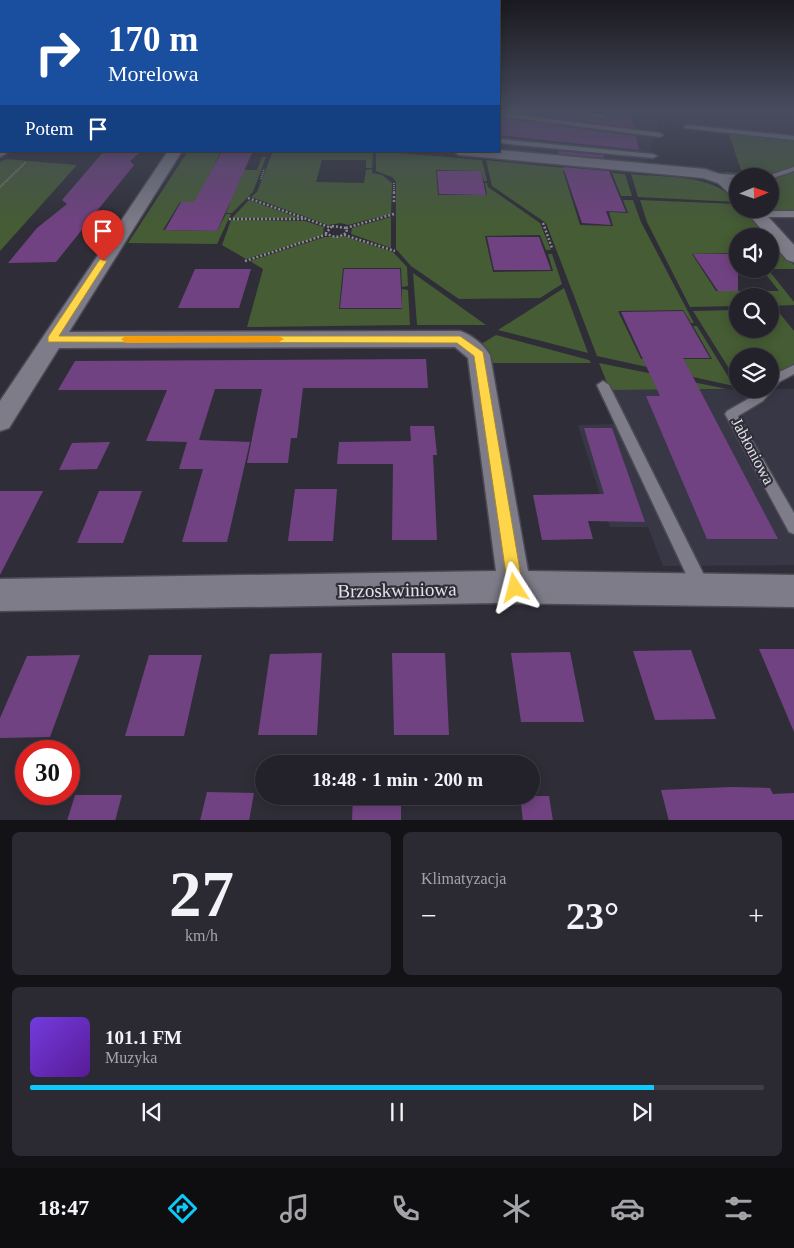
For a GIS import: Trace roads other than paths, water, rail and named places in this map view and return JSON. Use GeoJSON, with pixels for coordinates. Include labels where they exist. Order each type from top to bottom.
{"type":"FeatureCollection","features":[{"type":"Feature","properties":{"kind":"street"},"geometry":{"type":"LineString","coordinates":[[500,151],[655,150],[705,174],[723,180],[729,185]]}},
{"type":"Feature","properties":{"kind":"street"},"geometry":{"type":"LineString","coordinates":[[0,421],[174,152]]}},
{"type":"Feature","properties":{"kind":"street"},"geometry":{"type":"LineString","coordinates":[[760,218],[794,256]]}},
{"type":"Feature","properties":{"kind":"street"},"geometry":{"type":"LineString","coordinates":[[52,340],[460,339],[479,355],[515,588]]}},
{"type":"Feature","properties":{"kind":"street","name":"Brzoskwiniowa"},"geometry":{"type":"LineString","coordinates":[[0,595],[515,588],[701,588],[794,591]]}},
{"type":"Feature","properties":{"kind":"lane"},"geometry":{"type":"LineString","coordinates":[[642,149],[655,150]]}},
{"type":"Feature","properties":{"kind":"lane"},"geometry":{"type":"LineString","coordinates":[[779,174],[794,169]]}},
{"type":"Feature","properties":{"kind":"lane"},"geometry":{"type":"LineString","coordinates":[[705,174],[729,176]]}},
{"type":"Feature","properties":{"kind":"lane"},"geometry":{"type":"LineString","coordinates":[[779,213],[794,214]]}},
{"type":"Feature","properties":{"kind":"lane"},"geometry":{"type":"LineString","coordinates":[[779,377],[794,369]]}},
{"type":"Feature","properties":{"kind":"lane"},"geometry":{"type":"LineString","coordinates":[[603,385],[701,588]]}},
{"type":"Feature","properties":{"kind":"lane","name":"Jabłoniowa"},"geometry":{"type":"LineString","coordinates":[[759,398],[731,414],[794,527]]}}]}
